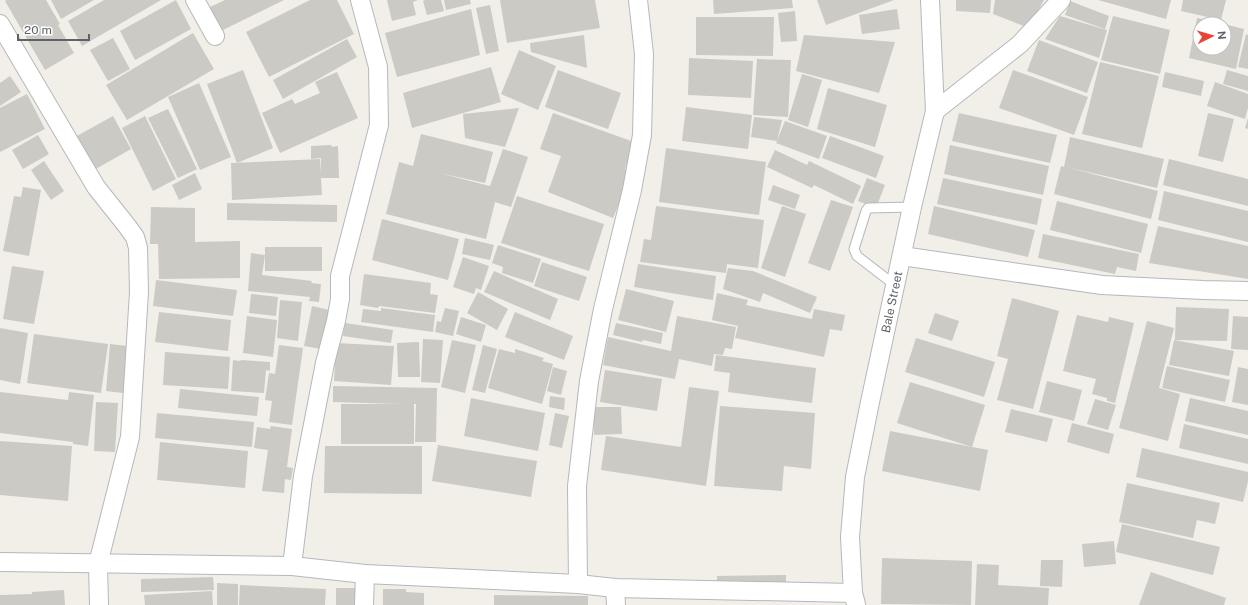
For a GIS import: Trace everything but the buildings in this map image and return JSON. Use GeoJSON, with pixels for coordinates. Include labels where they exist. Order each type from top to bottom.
{"type":"FeatureCollection","features":[{"type":"Feature","properties":{"kind":"street"},"geometry":{"type":"LineString","coordinates":[[195,0],[215,36]]}},
{"type":"Feature","properties":{"kind":"street"},"geometry":{"type":"LineString","coordinates":[[292,566],[303,476],[325,363],[336,321],[340,299],[340,276],[379,125],[378,67],[360,0]]}},
{"type":"Feature","properties":{"kind":"street"},"geometry":{"type":"LineString","coordinates":[[578,584],[577,486],[589,381],[603,309],[632,190],[642,135],[644,54],[638,0]]}},
{"type":"Feature","properties":{"kind":"street","name":"Bale Street"},"geometry":{"type":"LineString","coordinates":[[855,599],[850,537],[855,477],[912,207],[935,111],[930,0]]}},
{"type":"Feature","properties":{"kind":"street"},"geometry":{"type":"LineString","coordinates":[[935,111],[1020,44],[1061,0]]}},
{"type":"Feature","properties":{"kind":"street"},"geometry":{"type":"LineString","coordinates":[[0,24],[96,187],[127,226],[134,237],[138,248],[139,292],[130,436],[98,564],[99,605]]}},
{"type":"Feature","properties":{"kind":"street"},"geometry":{"type":"LineString","coordinates":[[902,256],[1102,285],[1248,291]]}},
{"type":"Feature","properties":{"kind":"street"},"geometry":{"type":"LineString","coordinates":[[0,562],[292,566],[365,574],[578,584],[615,597],[855,599]]}},
{"type":"Feature","properties":{"kind":"street"},"geometry":{"type":"LineString","coordinates":[[364,605],[365,574]]}},
{"type":"Feature","properties":{"kind":"lane"},"geometry":{"type":"LineString","coordinates":[[896,286],[857,256],[854,249],[868,208],[912,207]]}}]}
